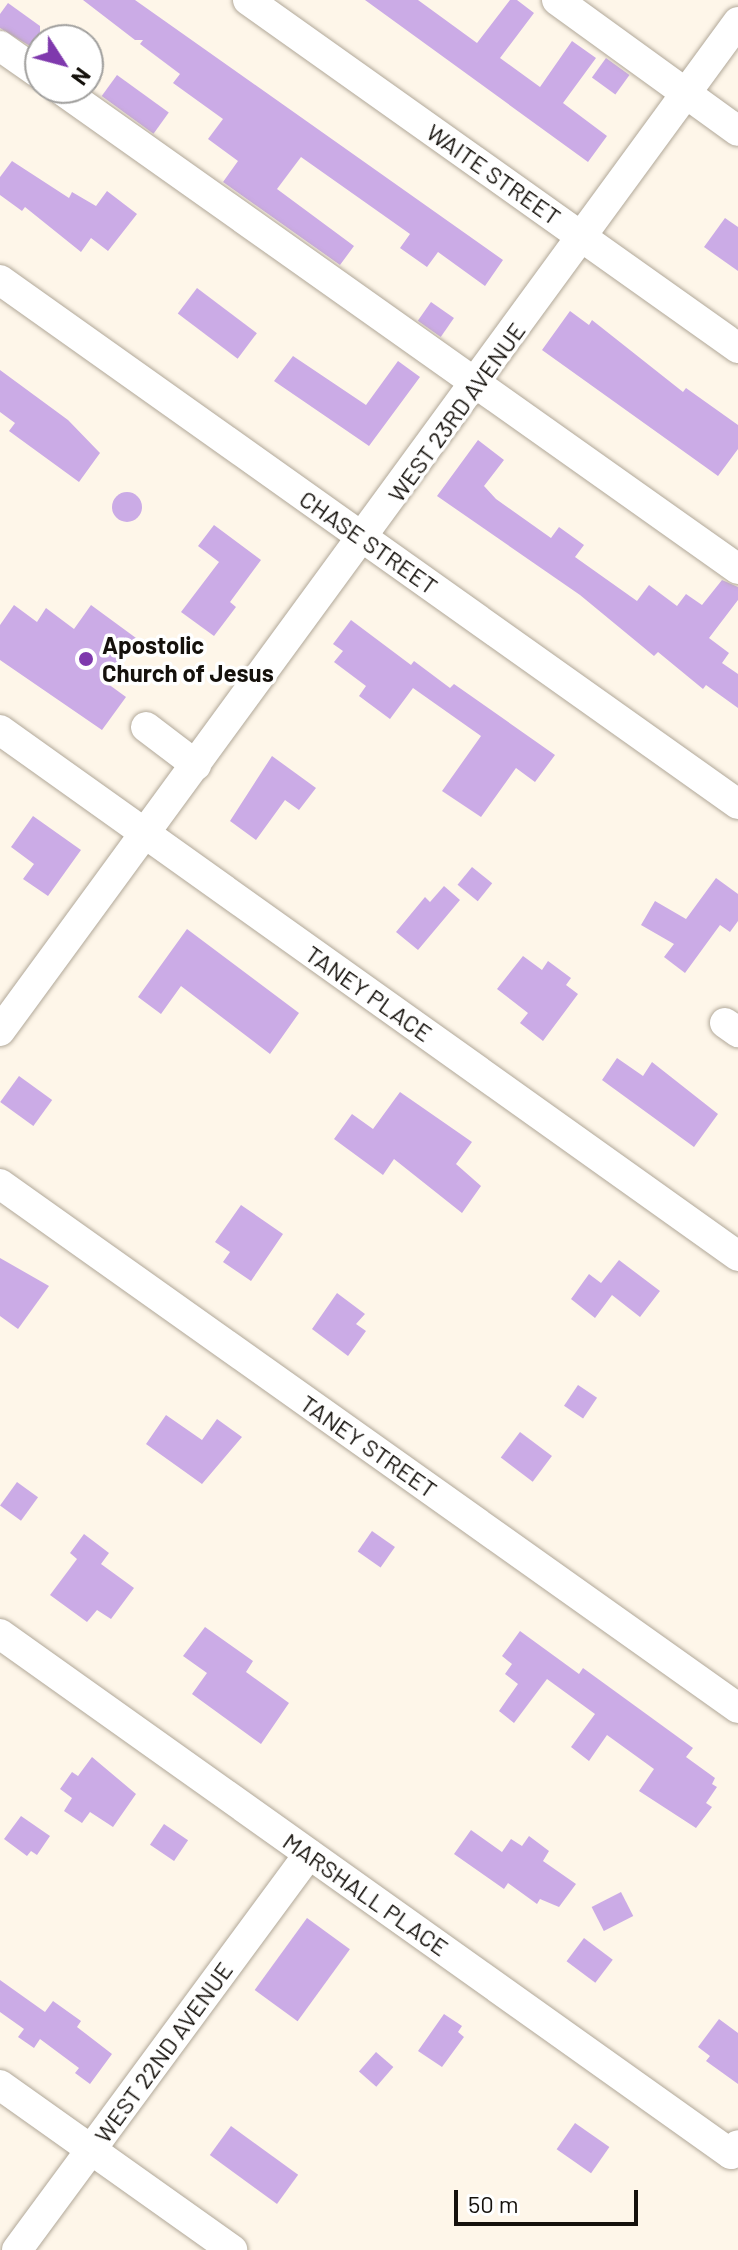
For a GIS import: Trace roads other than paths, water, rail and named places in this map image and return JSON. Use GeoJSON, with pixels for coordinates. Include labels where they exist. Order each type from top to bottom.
{"type":"FeatureCollection","features":[{"type":"Feature","properties":{"kind":"street","name":"WAITE STREET"},"geometry":{"type":"LineString","coordinates":[[248,0],[738,348]]}},
{"type":"Feature","properties":{"kind":"street"},"geometry":{"type":"LineString","coordinates":[[557,0],[738,131]]}},
{"type":"Feature","properties":{"kind":"street","name":"WEST 23RD AVENUE"},"geometry":{"type":"LineString","coordinates":[[0,1031],[477,384],[738,22]]}},
{"type":"Feature","properties":{"kind":"street"},"geometry":{"type":"LineString","coordinates":[[0,46],[24,63]]}},
{"type":"Feature","properties":{"kind":"street"},"geometry":{"type":"LineString","coordinates":[[82,104],[738,569]]}},
{"type":"Feature","properties":{"kind":"street","name":"CHASE STREET"},"geometry":{"type":"LineString","coordinates":[[0,280],[738,804]]}},
{"type":"Feature","properties":{"kind":"street"},"geometry":{"type":"LineString","coordinates":[[146,727],[196,765]]}},
{"type":"Feature","properties":{"kind":"street","name":"TANEY PLACE"},"geometry":{"type":"LineString","coordinates":[[0,730],[738,1256]]}},
{"type":"Feature","properties":{"kind":"street","name":"TANEY STREET"},"geometry":{"type":"LineString","coordinates":[[0,1184],[738,1708]]}},
{"type":"Feature","properties":{"kind":"street","name":"MARSHALL PLACE"},"geometry":{"type":"LineString","coordinates":[[0,1634],[309,1854],[735,2150]]}},
{"type":"Feature","properties":{"kind":"street","name":"WEST 22ND AVENUE"},"geometry":{"type":"LineString","coordinates":[[17,2250],[309,1854]]}},
{"type":"Feature","properties":{"kind":"street"},"geometry":{"type":"LineString","coordinates":[[0,2085],[232,2250]]}},
{"type":"Feature","properties":{"kind":"place","name":"Apostolic Church of Jesus"},"geometry":{"type":"Point","coordinates":[86,659]}}]}
